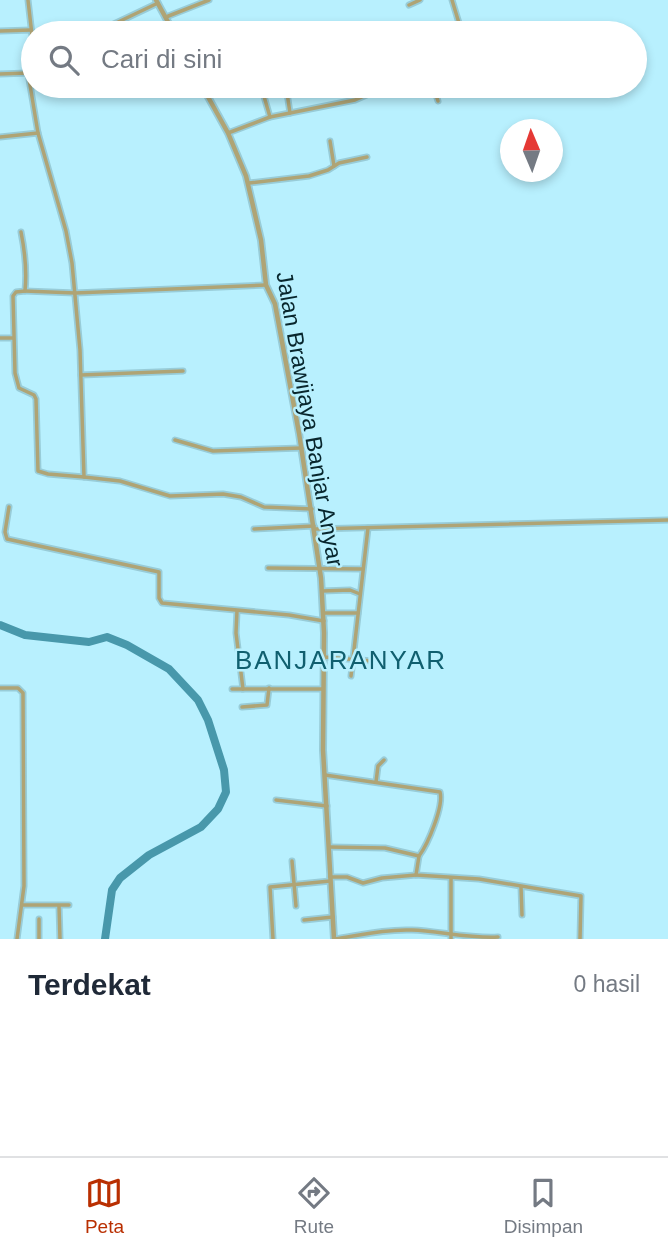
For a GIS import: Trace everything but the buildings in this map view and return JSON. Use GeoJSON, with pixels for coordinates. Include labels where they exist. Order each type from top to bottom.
{"type":"FeatureCollection","features":[{"type":"Feature","properties":{"kind":"street"},"geometry":{"type":"LineString","coordinates":[[28,0],[31,21]]}},
{"type":"Feature","properties":{"kind":"street"},"geometry":{"type":"LineString","coordinates":[[166,17],[209,0]]}},
{"type":"Feature","properties":{"kind":"street"},"geometry":{"type":"LineString","coordinates":[[409,5],[420,0]]}},
{"type":"Feature","properties":{"kind":"street"},"geometry":{"type":"LineString","coordinates":[[452,0],[458,21]]}},
{"type":"Feature","properties":{"kind":"street"},"geometry":{"type":"LineString","coordinates":[[118,21],[157,1],[168,21]]}},
{"type":"Feature","properties":{"kind":"street"},"geometry":{"type":"LineString","coordinates":[[0,31],[21,30]]}},
{"type":"Feature","properties":{"kind":"street"},"geometry":{"type":"LineString","coordinates":[[0,74],[21,73]]}},
{"type":"Feature","properties":{"kind":"street"},"geometry":{"type":"LineString","coordinates":[[32,98],[38,133],[66,231],[75,293],[84,477]]}},
{"type":"Feature","properties":{"kind":"street","name":"Jalan Brawijaya Banjar Anyar"},"geometry":{"type":"LineString","coordinates":[[209,98],[228,133],[249,183],[261,240],[266,285],[275,304],[312,509],[324,613],[324,775],[335,939]]}},
{"type":"Feature","properties":{"kind":"street"},"geometry":{"type":"LineString","coordinates":[[264,98],[270,117]]}},
{"type":"Feature","properties":{"kind":"street"},"geometry":{"type":"LineString","coordinates":[[288,98],[290,113]]}},
{"type":"Feature","properties":{"kind":"street"},"geometry":{"type":"LineString","coordinates":[[228,133],[270,117],[360,98]]}},
{"type":"Feature","properties":{"kind":"street"},"geometry":{"type":"LineString","coordinates":[[0,137],[38,133]]}},
{"type":"Feature","properties":{"kind":"street"},"geometry":{"type":"LineString","coordinates":[[330,141],[334,166]]}},
{"type":"Feature","properties":{"kind":"street"},"geometry":{"type":"LineString","coordinates":[[249,183],[309,176],[367,157]]}},
{"type":"Feature","properties":{"kind":"street"},"geometry":{"type":"LineString","coordinates":[[21,232],[26,253],[25,291]]}},
{"type":"Feature","properties":{"kind":"street"},"geometry":{"type":"LineString","coordinates":[[266,285],[75,293],[16,292],[13,296],[13,338],[17,383],[19,388],[34,396],[36,400],[38,472],[130,484],[170,496],[223,494],[241,497],[264,507],[312,509]]}},
{"type":"Feature","properties":{"kind":"street"},"geometry":{"type":"LineString","coordinates":[[0,338],[13,338]]}},
{"type":"Feature","properties":{"kind":"street"},"geometry":{"type":"LineString","coordinates":[[81,375],[183,371]]}},
{"type":"Feature","properties":{"kind":"street"},"geometry":{"type":"LineString","coordinates":[[175,440],[213,451],[302,448]]}},
{"type":"Feature","properties":{"kind":"street"},"geometry":{"type":"LineString","coordinates":[[9,507],[6,540],[159,572],[159,598],[162,603],[324,621]]}},
{"type":"Feature","properties":{"kind":"street"},"geometry":{"type":"LineString","coordinates":[[254,529],[668,520]]}},
{"type":"Feature","properties":{"kind":"street"},"geometry":{"type":"LineString","coordinates":[[351,676],[368,528]]}},
{"type":"Feature","properties":{"kind":"street"},"geometry":{"type":"LineString","coordinates":[[268,568],[362,569]]}},
{"type":"Feature","properties":{"kind":"street"},"geometry":{"type":"LineString","coordinates":[[322,591],[350,590],[360,593]]}},
{"type":"Feature","properties":{"kind":"street"},"geometry":{"type":"LineString","coordinates":[[237,610],[236,633],[243,689]]}},
{"type":"Feature","properties":{"kind":"street"},"geometry":{"type":"LineString","coordinates":[[324,613],[358,613]]}},
{"type":"Feature","properties":{"kind":"street"},"geometry":{"type":"LineString","coordinates":[[324,657],[372,662]]}},
{"type":"Feature","properties":{"kind":"street"},"geometry":{"type":"LineString","coordinates":[[0,688],[18,688],[23,693],[24,886],[18,939]]}},
{"type":"Feature","properties":{"kind":"street"},"geometry":{"type":"LineString","coordinates":[[243,707],[267,705],[269,688]]}},
{"type":"Feature","properties":{"kind":"street"},"geometry":{"type":"LineString","coordinates":[[232,689],[323,689]]}},
{"type":"Feature","properties":{"kind":"street"},"geometry":{"type":"LineString","coordinates":[[376,782],[378,766],[384,760]]}},
{"type":"Feature","properties":{"kind":"street"},"geometry":{"type":"LineString","coordinates":[[324,775],[437,791],[442,794],[432,829],[419,856],[416,875]]}},
{"type":"Feature","properties":{"kind":"street"},"geometry":{"type":"LineString","coordinates":[[276,800],[327,806]]}},
{"type":"Feature","properties":{"kind":"street"},"geometry":{"type":"LineString","coordinates":[[329,846],[366,846],[419,856]]}},
{"type":"Feature","properties":{"kind":"street"},"geometry":{"type":"LineString","coordinates":[[292,861],[296,906]]}},
{"type":"Feature","properties":{"kind":"street"},"geometry":{"type":"LineString","coordinates":[[273,939],[269,888],[272,886],[347,877],[363,883],[416,875],[479,878],[581,896],[580,939]]}},
{"type":"Feature","properties":{"kind":"street"},"geometry":{"type":"LineString","coordinates":[[451,878],[451,937]]}},
{"type":"Feature","properties":{"kind":"street"},"geometry":{"type":"LineString","coordinates":[[521,887],[522,915]]}},
{"type":"Feature","properties":{"kind":"street"},"geometry":{"type":"LineString","coordinates":[[22,905],[69,905]]}},
{"type":"Feature","properties":{"kind":"street"},"geometry":{"type":"LineString","coordinates":[[59,905],[60,939]]}},
{"type":"Feature","properties":{"kind":"street"},"geometry":{"type":"LineString","coordinates":[[304,920],[333,917]]}},
{"type":"Feature","properties":{"kind":"street"},"geometry":{"type":"LineString","coordinates":[[39,919],[39,939]]}},
{"type":"Feature","properties":{"kind":"street"},"geometry":{"type":"LineString","coordinates":[[335,939],[394,930],[451,937],[498,937]]}},
{"type":"Feature","properties":{"kind":"waterway"},"geometry":{"type":"LineString","coordinates":[[0,625],[25,635],[89,642],[107,637],[127,645],[169,669],[198,700],[208,720],[224,770],[226,792],[218,809],[201,827],[149,855],[120,878],[112,890],[105,939]]}},
{"type":"Feature","properties":{"kind":"district","name":"BANJARANYAR"},"geometry":{"type":"Point","coordinates":[341,660]}}]}
